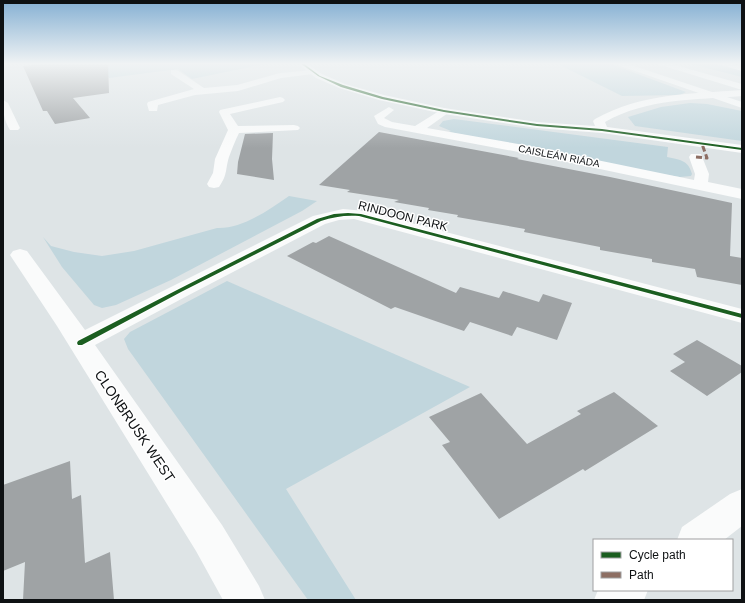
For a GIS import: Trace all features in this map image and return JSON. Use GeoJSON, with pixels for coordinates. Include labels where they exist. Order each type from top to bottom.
{"type":"FeatureCollection","features":[{"type":"Feature","properties":{"kind":"main road"},"geometry":{"type":"LineString","coordinates":[[153,109],[152,104],[154,103],[201,91]]}},
{"type":"Feature","properties":{"kind":"main road"},"geometry":{"type":"LineString","coordinates":[[234,130],[224,112],[283,102],[259,91]]}},
{"type":"Feature","properties":{"kind":"main road"},"geometry":{"type":"LineString","coordinates":[[359,91],[382,98],[444,111],[537,125],[602,130],[742,149]]}},
{"type":"Feature","properties":{"kind":"main road"},"geometry":{"type":"LineString","coordinates":[[698,91],[742,105]]}},
{"type":"Feature","properties":{"kind":"main road"},"geometry":{"type":"LineString","coordinates":[[602,130],[599,121],[613,112],[634,104],[667,99],[742,93]]}},
{"type":"Feature","properties":{"kind":"main road"},"geometry":{"type":"LineString","coordinates":[[3,103],[14,128]]}},
{"type":"Feature","properties":{"kind":"main road","name":"CAISLEÁN RIÁDA"},"geometry":{"type":"LineString","coordinates":[[389,110],[379,116],[382,122],[389,125],[539,152],[742,194]]}},
{"type":"Feature","properties":{"kind":"main road"},"geometry":{"type":"LineString","coordinates":[[417,130],[444,111]]}},
{"type":"Feature","properties":{"kind":"main road"},"geometry":{"type":"LineString","coordinates":[[234,130],[294,128]]}},
{"type":"Feature","properties":{"kind":"main road"},"geometry":{"type":"LineString","coordinates":[[214,184],[220,173],[222,159],[234,130]]}},
{"type":"Feature","properties":{"kind":"main road"},"geometry":{"type":"LineString","coordinates":[[696,157],[702,174],[700,185]]}},
{"type":"Feature","properties":{"kind":"main road","name":"RINDOON PARK"},"geometry":{"type":"LineString","coordinates":[[80,343],[319,220],[330,216],[345,214],[370,218],[742,316]]}},
{"type":"Feature","properties":{"kind":"main road","name":"CLONBRUSK WEST"},"geometry":{"type":"LineString","coordinates":[[20,255],[209,538],[245,600]]}},
{"type":"Feature","properties":{"kind":"main road"},"geometry":{"type":"LineString","coordinates":[[696,539],[742,505]]}},
{"type":"Feature","properties":{"kind":"main road"},"geometry":{"type":"LineString","coordinates":[[614,600],[627,591]]}},
{"type":"Feature","properties":{"kind":"shaded area"},"geometry":{"type":"Polygon","coordinates":[[[612,91],[686,92],[680,95],[622,96],[612,91]]]}},
{"type":"Feature","properties":{"kind":"shaded area"},"geometry":{"type":"Polygon","coordinates":[[[690,103],[707,104],[742,111],[742,141],[635,126],[628,117],[661,107],[690,103]]]}},
{"type":"Feature","properties":{"kind":"shaded area"},"geometry":{"type":"Polygon","coordinates":[[[454,119],[668,147],[667,157],[686,163],[692,174],[691,176],[680,177],[667,175],[449,132],[451,131],[439,126],[443,121],[454,119]]]}},
{"type":"Feature","properties":{"kind":"shaded area"},"geometry":{"type":"Polygon","coordinates":[[[289,196],[317,201],[302,211],[171,280],[116,305],[102,308],[94,305],[62,267],[43,237],[51,246],[74,252],[102,256],[134,251],[217,228],[245,222],[255,218],[289,196]]]}},
{"type":"Feature","properties":{"kind":"shaded area"},"geometry":{"type":"Polygon","coordinates":[[[227,281],[470,387],[286,489],[356,600],[308,600],[128,349],[124,339],[130,332],[227,281]]]}},
{"type":"Feature","properties":{"kind":"building"},"geometry":{"type":"Polygon","coordinates":[[[34,91],[109,91],[109,93],[73,98],[90,118],[55,124],[47,111],[43,111],[34,91]]]}},
{"type":"Feature","properties":{"kind":"building"},"geometry":{"type":"Polygon","coordinates":[[[379,132],[519,158],[517,159],[732,203],[730,256],[742,258],[742,285],[697,277],[695,269],[652,262],[652,259],[600,250],[600,247],[524,232],[525,229],[457,217],[458,215],[428,210],[429,208],[394,202],[399,200],[347,192],[350,190],[319,185],[379,132]]]}},
{"type":"Feature","properties":{"kind":"building"},"geometry":{"type":"Polygon","coordinates":[[[273,133],[272,159],[274,180],[237,174],[238,162],[245,134],[273,133]]]}},
{"type":"Feature","properties":{"kind":"building"},"geometry":{"type":"Polygon","coordinates":[[[329,236],[456,293],[460,287],[499,298],[503,291],[539,302],[543,294],[572,303],[557,340],[517,327],[512,336],[470,322],[464,331],[395,307],[391,309],[287,256],[313,242],[316,243],[329,236]]]}},
{"type":"Feature","properties":{"kind":"building"},"geometry":{"type":"Polygon","coordinates":[[[697,340],[742,366],[742,372],[707,396],[670,371],[685,362],[673,354],[697,340]]]}},
{"type":"Feature","properties":{"kind":"building"},"geometry":{"type":"Polygon","coordinates":[[[614,392],[658,426],[585,471],[583,469],[499,519],[442,445],[450,442],[429,417],[481,393],[527,444],[581,414],[577,411],[614,392]]]}},
{"type":"Feature","properties":{"kind":"building"},"geometry":{"type":"Polygon","coordinates":[[[70,461],[72,499],[81,495],[85,563],[110,552],[114,600],[23,600],[25,562],[3,571],[3,485],[70,461]]]}},
{"type":"Feature","properties":{"kind":"marked path"},"geometry":{"type":"LineString","coordinates":[[696,157],[707,158],[702,144]]}},
{"type":"Feature","properties":{"kind":"cycle path"},"geometry":{"type":"LineString","coordinates":[[359,91],[382,98],[444,111],[537,125],[602,130],[742,149]]}},
{"type":"Feature","properties":{"kind":"cycle path"},"geometry":{"type":"LineString","coordinates":[[80,343],[319,220],[343,214],[359,215],[742,316]]}}]}
